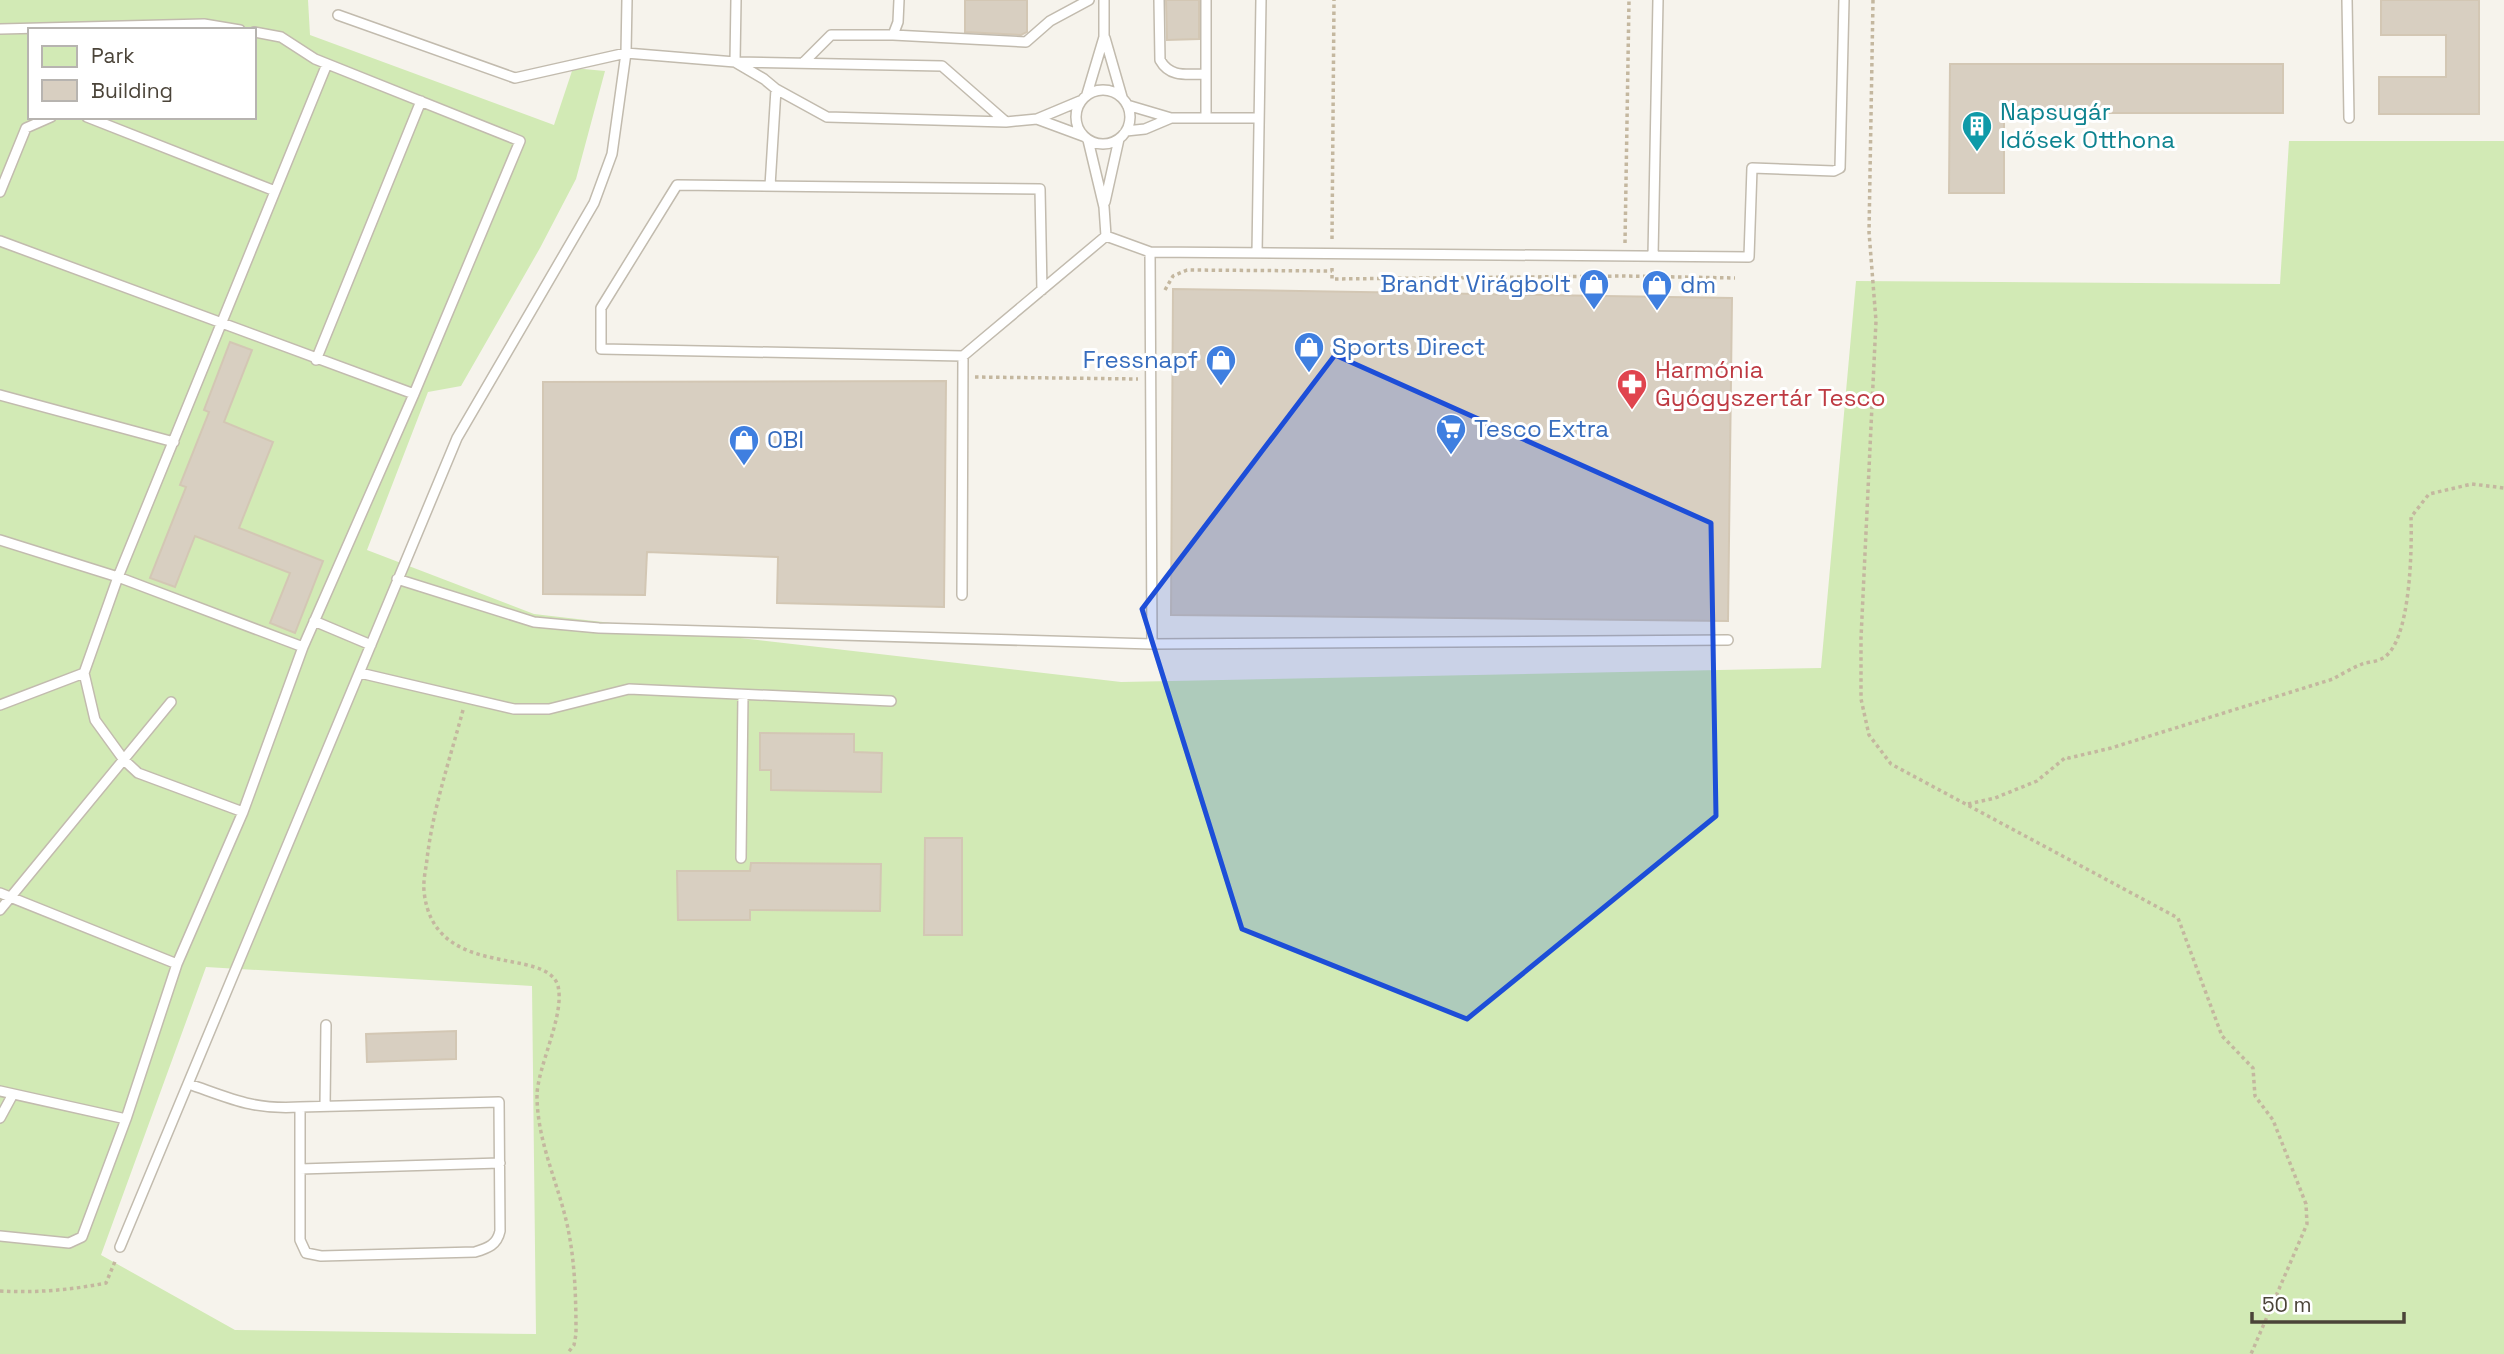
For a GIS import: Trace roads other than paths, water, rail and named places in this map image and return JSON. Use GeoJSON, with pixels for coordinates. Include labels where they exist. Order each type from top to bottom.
{"type":"FeatureCollection","features":[{"type":"Feature","properties":{"kind":"lane"},"geometry":{"type":"LineString","coordinates":[[120,1247],[457,438],[594,203],[612,154],[625,53],[627,0]]}},
{"type":"Feature","properties":{"kind":"lane"},"geometry":{"type":"LineString","coordinates":[[735,62],[736,0]]}},
{"type":"Feature","properties":{"kind":"lane"},"geometry":{"type":"LineString","coordinates":[[893,36],[898,22],[899,0]]}},
{"type":"Feature","properties":{"kind":"lane"},"geometry":{"type":"LineString","coordinates":[[803,63],[831,35],[1026,42],[1050,21],[1089,0]]}},
{"type":"Feature","properties":{"kind":"lane"},"geometry":{"type":"LineString","coordinates":[[1104,0],[1104,37],[1087,93],[1080,101],[1075,116],[1077,127],[1086,138],[1104,207],[1106,236]]}},
{"type":"Feature","properties":{"kind":"lane"},"geometry":{"type":"LineString","coordinates":[[1159,0],[1160,60],[1163,66],[1177,74],[1205,74]]}},
{"type":"Feature","properties":{"kind":"lane"},"geometry":{"type":"LineString","coordinates":[[1206,0],[1206,117]]}},
{"type":"Feature","properties":{"kind":"lane"},"geometry":{"type":"LineString","coordinates":[[1258,253],[1261,0]]}},
{"type":"Feature","properties":{"kind":"lane"},"geometry":{"type":"LineString","coordinates":[[1653,256],[1658,0]]}},
{"type":"Feature","properties":{"kind":"lane"},"geometry":{"type":"LineString","coordinates":[[1106,236],[1150,252],[1749,257],[1752,168],[1835,171],[1840,168],[1844,0]]}},
{"type":"Feature","properties":{"kind":"lane"},"geometry":{"type":"LineString","coordinates":[[2347,0],[2348,118]]}},
{"type":"Feature","properties":{"kind":"lane"},"geometry":{"type":"LineString","coordinates":[[338,15],[515,78],[625,53],[735,62],[942,66],[1006,122]]}},
{"type":"Feature","properties":{"kind":"lane"},"geometry":{"type":"LineString","coordinates":[[41,28],[204,24],[228,28]]}},
{"type":"Feature","properties":{"kind":"lane"},"geometry":{"type":"LineString","coordinates":[[0,29],[28,28]]}},
{"type":"Feature","properties":{"kind":"lane"},"geometry":{"type":"LineString","coordinates":[[0,1236],[69,1243],[82,1237],[126,1119],[177,964],[243,812],[303,648],[414,394],[520,141],[327,64],[281,37],[256,32]]}},
{"type":"Feature","properties":{"kind":"lane"},"geometry":{"type":"LineString","coordinates":[[1104,37],[1130,115],[1126,131],[1119,139],[1104,207]]}},
{"type":"Feature","properties":{"kind":"lane"},"geometry":{"type":"LineString","coordinates":[[735,62],[776,89],[827,117],[1006,122],[1037,119],[1080,101]]}},
{"type":"Feature","properties":{"kind":"lane"},"geometry":{"type":"LineString","coordinates":[[243,812],[138,773],[124,760],[95,720],[84,673],[118,577],[327,64]]}},
{"type":"Feature","properties":{"kind":"lane"},"geometry":{"type":"LineString","coordinates":[[770,186],[776,89]]}},
{"type":"Feature","properties":{"kind":"lane"},"geometry":{"type":"LineString","coordinates":[[1087,93],[1103,89],[1113,91],[1125,101],[1171,118]]}},
{"type":"Feature","properties":{"kind":"lane"},"geometry":{"type":"LineString","coordinates":[[316,360],[421,101]]}},
{"type":"Feature","properties":{"kind":"lane"},"geometry":{"type":"LineString","coordinates":[[1126,131],[1145,129],[1171,118],[1259,118]]}},
{"type":"Feature","properties":{"kind":"lane"},"geometry":{"type":"LineString","coordinates":[[0,192],[26,128],[46,119]]}},
{"type":"Feature","properties":{"kind":"lane"},"geometry":{"type":"LineString","coordinates":[[93,119],[275,191]]}},
{"type":"Feature","properties":{"kind":"lane"},"geometry":{"type":"LineString","coordinates":[[1037,119],[1104,144],[1119,139]]}},
{"type":"Feature","properties":{"kind":"lane"},"geometry":{"type":"LineString","coordinates":[[1042,290],[1040,189],[677,185],[601,308],[601,349],[963,356],[1042,290],[1106,236]]}},
{"type":"Feature","properties":{"kind":"lane"},"geometry":{"type":"LineString","coordinates":[[0,241],[414,394]]}},
{"type":"Feature","properties":{"kind":"lane"},"geometry":{"type":"LineString","coordinates":[[1150,252],[1152,644]]}},
{"type":"Feature","properties":{"kind":"lane"},"geometry":{"type":"LineString","coordinates":[[962,595],[963,356]]}},
{"type":"Feature","properties":{"kind":"lane"},"geometry":{"type":"LineString","coordinates":[[0,395],[174,442]]}},
{"type":"Feature","properties":{"kind":"lane"},"geometry":{"type":"LineString","coordinates":[[0,540],[118,577],[303,648]]}},
{"type":"Feature","properties":{"kind":"lane"},"geometry":{"type":"LineString","coordinates":[[397,579],[534,622],[599,628],[1152,644],[1728,640]]}},
{"type":"Feature","properties":{"kind":"lane"},"geometry":{"type":"LineString","coordinates":[[314,621],[371,645]]}},
{"type":"Feature","properties":{"kind":"lane"},"geometry":{"type":"LineString","coordinates":[[0,705],[84,673]]}},
{"type":"Feature","properties":{"kind":"lane"},"geometry":{"type":"LineString","coordinates":[[360,673],[531,711],[629,689],[891,702]]}},
{"type":"Feature","properties":{"kind":"lane"},"geometry":{"type":"LineString","coordinates":[[741,858],[743,695]]}},
{"type":"Feature","properties":{"kind":"lane"},"geometry":{"type":"LineString","coordinates":[[0,911],[171,702]]}},
{"type":"Feature","properties":{"kind":"lane"},"geometry":{"type":"LineString","coordinates":[[0,894],[177,964]]}},
{"type":"Feature","properties":{"kind":"lane"},"geometry":{"type":"LineString","coordinates":[[325,1106],[326,1025]]}},
{"type":"Feature","properties":{"kind":"lane"},"geometry":{"type":"LineString","coordinates":[[188,1084],[251,1106],[276,1109],[300,1107],[325,1106],[499,1102],[500,1231],[491,1246],[475,1252],[321,1256],[306,1253],[300,1240],[300,1107]]}},
{"type":"Feature","properties":{"kind":"lane"},"geometry":{"type":"LineString","coordinates":[[0,1091],[126,1119]]}},
{"type":"Feature","properties":{"kind":"lane"},"geometry":{"type":"LineString","coordinates":[[0,1118],[13,1094]]}},
{"type":"Feature","properties":{"kind":"lane"},"geometry":{"type":"LineString","coordinates":[[300,1169],[500,1163]]}},
{"type":"Feature","properties":{"kind":"place","name":"Napsugár Idősek Otthona"},"geometry":{"type":"Point","coordinates":[1977,153]}},
{"type":"Feature","properties":{"kind":"place","name":"Brandt Virágbolt"},"geometry":{"type":"Point","coordinates":[1594,311]}},
{"type":"Feature","properties":{"kind":"place","name":"dm"},"geometry":{"type":"Point","coordinates":[1657,312]}},
{"type":"Feature","properties":{"kind":"place","name":"Sports Direct"},"geometry":{"type":"Point","coordinates":[1309,374]}},
{"type":"Feature","properties":{"kind":"place","name":"Fressnapf"},"geometry":{"type":"Point","coordinates":[1221,387]}},
{"type":"Feature","properties":{"kind":"place","name":"Harmónia Gyógyszertár Tesco"},"geometry":{"type":"Point","coordinates":[1632,411]}},
{"type":"Feature","properties":{"kind":"place","name":"Tesco Extra"},"geometry":{"type":"Point","coordinates":[1451,456]}},
{"type":"Feature","properties":{"kind":"place","name":"OBI"},"geometry":{"type":"Point","coordinates":[744,467]}}]}
